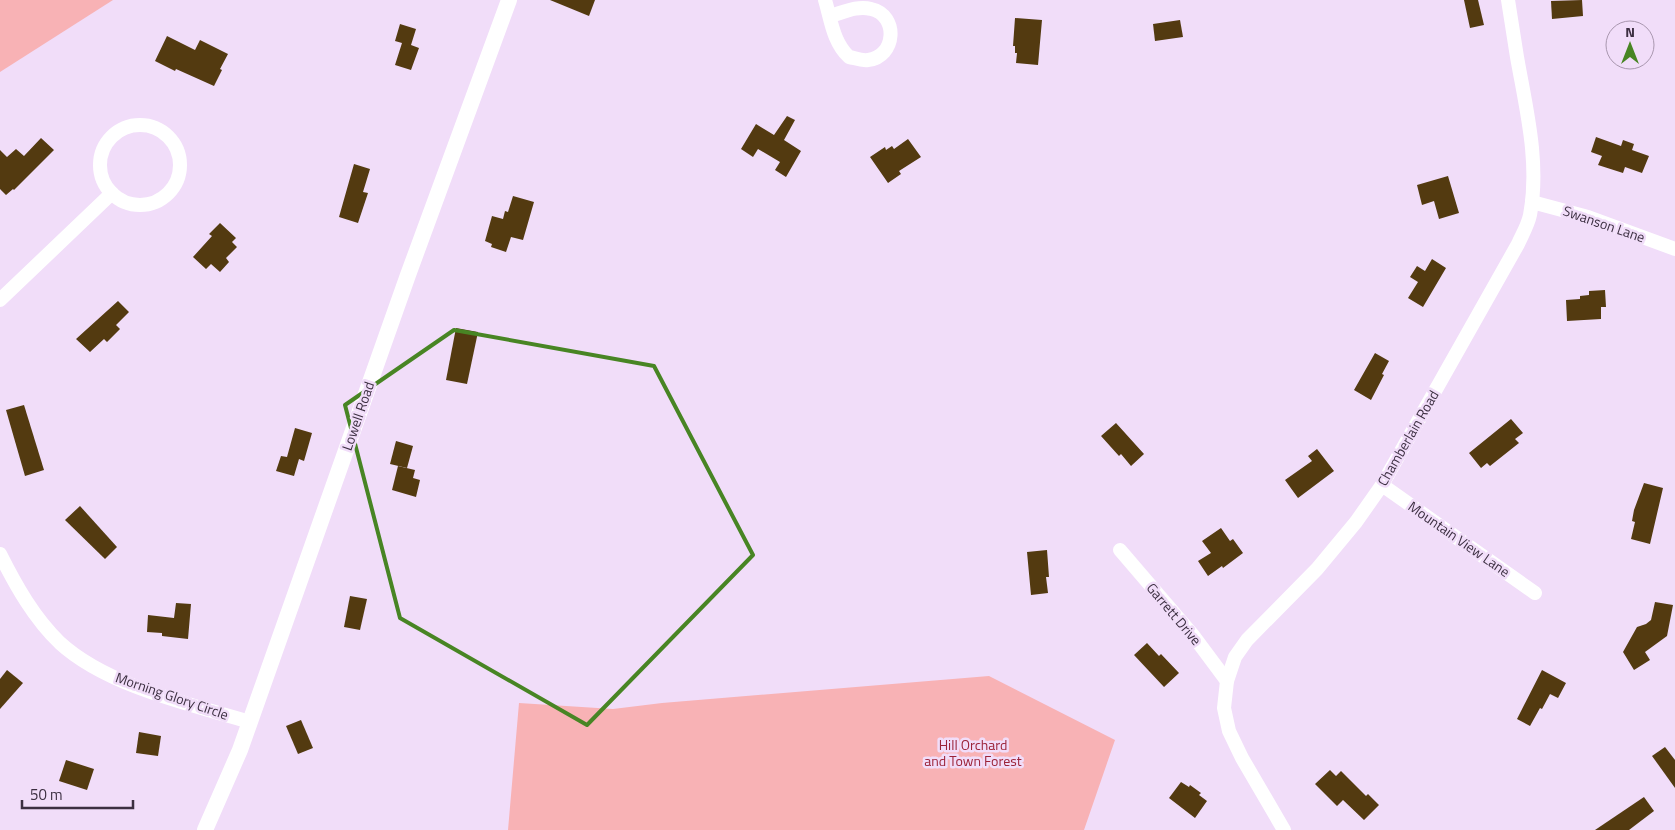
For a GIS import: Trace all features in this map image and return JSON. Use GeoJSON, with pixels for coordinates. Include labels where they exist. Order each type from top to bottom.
{"type":"FeatureCollection","features":[{"type":"Feature","properties":{"kind":"street","name":"Lowell Road"},"geometry":{"type":"LineString","coordinates":[[204,830],[240,750],[411,266],[509,0]]}},
{"type":"Feature","properties":{"kind":"street"},"geometry":{"type":"LineString","coordinates":[[825,0],[837,41],[849,57],[868,60],[875,59],[886,52],[890,40],[890,27],[883,15],[872,9],[857,8],[830,16]]}},
{"type":"Feature","properties":{"kind":"street","name":"Chamberlain Road"},"geometry":{"type":"LineString","coordinates":[[1284,830],[1242,758],[1229,731],[1224,708],[1227,681],[1235,656],[1247,640],[1317,569],[1356,522],[1382,485],[1518,244],[1529,218],[1532,202],[1533,173],[1531,142],[1508,0]]}},
{"type":"Feature","properties":{"kind":"street"},"geometry":{"type":"LineString","coordinates":[[138,124],[152,126],[164,132],[173,142],[179,153],[180,160],[178,179],[171,191],[161,199],[148,204],[122,201],[112,193],[104,182],[100,170],[101,156],[106,144],[114,134],[126,127],[138,124]]}},
{"type":"Feature","properties":{"kind":"street"},"geometry":{"type":"LineString","coordinates":[[0,300],[112,193]]}},
{"type":"Feature","properties":{"kind":"street","name":"Swanson Lane"},"geometry":{"type":"LineString","coordinates":[[1532,202],[1588,217],[1675,249]]}},
{"type":"Feature","properties":{"kind":"street","name":"Mountain View Lane"},"geometry":{"type":"LineString","coordinates":[[1382,485],[1535,593]]}},
{"type":"Feature","properties":{"kind":"street","name":"Garrett Drive"},"geometry":{"type":"LineString","coordinates":[[1120,550],[1192,634],[1227,681]]}},
{"type":"Feature","properties":{"kind":"street","name":"Morning Glory Circle"},"geometry":{"type":"LineString","coordinates":[[0,554],[28,605],[61,643],[79,656],[105,672],[132,685],[250,722]]}},
{"type":"Feature","properties":{"kind":"highlighted area"},"geometry":{"type":"Polygon","coordinates":[[[454,330],[654,366],[753,555],[587,725],[400,618],[345,405],[454,330]]]}},
{"type":"Feature","properties":{"kind":"green space"},"geometry":{"type":"Polygon","coordinates":[[[0,0],[113,0],[0,72],[0,0]]]}},
{"type":"Feature","properties":{"kind":"green space","name":"Hill Orchard and Town Forest"},"geometry":{"type":"Polygon","coordinates":[[[989,676],[1115,740],[1084,830],[508,830],[519,703],[613,709],[662,703],[989,676]]]}},
{"type":"Feature","properties":{"kind":"building"},"geometry":{"type":"Polygon","coordinates":[[[550,0],[595,0],[589,16],[550,0]]]}},
{"type":"Feature","properties":{"kind":"building"},"geometry":{"type":"Polygon","coordinates":[[[1464,0],[1478,0],[1484,25],[1470,28],[1464,0]]]}},
{"type":"Feature","properties":{"kind":"building"},"geometry":{"type":"Polygon","coordinates":[[[1582,0],[1583,16],[1552,19],[1551,1],[1582,0]]]}},
{"type":"Feature","properties":{"kind":"building"},"geometry":{"type":"Polygon","coordinates":[[[1015,18],[1042,20],[1038,65],[1016,63],[1017,53],[1015,53],[1015,46],[1013,46],[1015,18]]]}},
{"type":"Feature","properties":{"kind":"building"},"geometry":{"type":"Polygon","coordinates":[[[1180,20],[1183,37],[1155,41],[1153,24],[1180,20]]]}},
{"type":"Feature","properties":{"kind":"building"},"geometry":{"type":"Polygon","coordinates":[[[400,24],[416,29],[411,45],[419,48],[411,70],[395,65],[402,43],[395,41],[400,24]]]}},
{"type":"Feature","properties":{"kind":"building"},"geometry":{"type":"Polygon","coordinates":[[[167,36],[195,50],[200,40],[228,54],[214,86],[155,61],[167,36]]]}},
{"type":"Feature","properties":{"kind":"building"},"geometry":{"type":"Polygon","coordinates":[[[787,116],[795,120],[784,140],[801,151],[786,177],[775,170],[780,162],[758,149],[753,157],[741,149],[756,124],[774,135],[787,116]]]}},
{"type":"Feature","properties":{"kind":"building"},"geometry":{"type":"Polygon","coordinates":[[[1596,137],[1621,146],[1623,140],[1634,144],[1632,150],[1649,156],[1642,173],[1625,167],[1623,173],[1598,165],[1602,156],[1591,152],[1596,137]]]}},
{"type":"Feature","properties":{"kind":"building"},"geometry":{"type":"Polygon","coordinates":[[[41,138],[54,150],[14,190],[6,195],[0,189],[0,150],[7,157],[16,149],[24,156],[41,138]]]}},
{"type":"Feature","properties":{"kind":"building"},"geometry":{"type":"Polygon","coordinates":[[[908,139],[921,157],[899,171],[901,174],[888,183],[870,157],[885,147],[886,150],[892,146],[894,149],[908,139]]]}},
{"type":"Feature","properties":{"kind":"building"},"geometry":{"type":"Polygon","coordinates":[[[354,164],[370,169],[363,192],[368,193],[358,223],[339,217],[354,164]]]}},
{"type":"Feature","properties":{"kind":"building"},"geometry":{"type":"Polygon","coordinates":[[[1448,176],[1459,213],[1439,219],[1434,201],[1422,205],[1417,185],[1448,176]]]}},
{"type":"Feature","properties":{"kind":"building"},"geometry":{"type":"Polygon","coordinates":[[[513,196],[534,202],[523,240],[511,237],[506,252],[491,247],[492,244],[485,241],[492,216],[503,219],[505,211],[508,212],[513,196]]]}},
{"type":"Feature","properties":{"kind":"building"},"geometry":{"type":"Polygon","coordinates":[[[220,223],[236,238],[232,242],[237,247],[226,258],[229,262],[220,272],[211,264],[206,269],[193,257],[212,236],[209,234],[220,223]]]}},
{"type":"Feature","properties":{"kind":"building"},"geometry":{"type":"Polygon","coordinates":[[[1432,259],[1446,268],[1423,307],[1408,298],[1418,282],[1410,277],[1417,266],[1425,271],[1432,259]]]}},
{"type":"Feature","properties":{"kind":"building"},"geometry":{"type":"Polygon","coordinates":[[[1605,290],[1606,307],[1601,307],[1601,319],[1567,321],[1566,300],[1580,299],[1580,296],[1589,295],[1589,291],[1605,290]]]}},
{"type":"Feature","properties":{"kind":"building"},"geometry":{"type":"Polygon","coordinates":[[[118,301],[129,312],[116,325],[120,329],[107,342],[104,339],[90,352],[76,339],[118,301]]]}},
{"type":"Feature","properties":{"kind":"building"},"geometry":{"type":"Polygon","coordinates":[[[456,328],[478,332],[467,384],[446,380],[456,328]]]}},
{"type":"Feature","properties":{"kind":"building"},"geometry":{"type":"Polygon","coordinates":[[[1375,353],[1389,361],[1371,400],[1354,390],[1375,353]]]}},
{"type":"Feature","properties":{"kind":"building"},"geometry":{"type":"Polygon","coordinates":[[[24,405],[44,470],[25,476],[6,410],[24,405]]]}},
{"type":"Feature","properties":{"kind":"building"},"geometry":{"type":"Polygon","coordinates":[[[1511,419],[1523,433],[1515,439],[1519,443],[1490,466],[1487,463],[1481,468],[1469,453],[1511,419]]]}},
{"type":"Feature","properties":{"kind":"building"},"geometry":{"type":"Polygon","coordinates":[[[1116,423],[1144,454],[1131,466],[1101,436],[1116,423]]]}},
{"type":"Feature","properties":{"kind":"building"},"geometry":{"type":"Polygon","coordinates":[[[295,428],[312,433],[304,461],[299,459],[294,476],[276,471],[281,456],[287,457],[295,428]]]}},
{"type":"Feature","properties":{"kind":"building"},"geometry":{"type":"Polygon","coordinates":[[[396,441],[413,446],[407,468],[390,464],[396,441]]]}},
{"type":"Feature","properties":{"kind":"building"},"geometry":{"type":"Polygon","coordinates":[[[1317,449],[1334,471],[1298,498],[1285,480],[1312,461],[1308,456],[1317,449]]]}},
{"type":"Feature","properties":{"kind":"building"},"geometry":{"type":"Polygon","coordinates":[[[398,466],[415,470],[413,478],[420,480],[416,497],[392,490],[398,466]]]}},
{"type":"Feature","properties":{"kind":"building"},"geometry":{"type":"Polygon","coordinates":[[[1644,483],[1663,488],[1650,544],[1631,539],[1635,522],[1632,521],[1634,510],[1644,483]]]}},
{"type":"Feature","properties":{"kind":"building"},"geometry":{"type":"Polygon","coordinates":[[[80,506],[117,547],[105,559],[65,520],[80,506]]]}},
{"type":"Feature","properties":{"kind":"building"},"geometry":{"type":"Polygon","coordinates":[[[1221,528],[1230,541],[1233,539],[1243,553],[1223,568],[1222,566],[1208,576],[1198,561],[1211,553],[1202,541],[1221,528]]]}},
{"type":"Feature","properties":{"kind":"building"},"geometry":{"type":"Polygon","coordinates":[[[1047,550],[1049,577],[1046,577],[1048,593],[1031,595],[1027,552],[1047,550]]]}},
{"type":"Feature","properties":{"kind":"building"},"geometry":{"type":"Polygon","coordinates":[[[350,596],[367,599],[360,630],[344,627],[350,596]]]}},
{"type":"Feature","properties":{"kind":"building"},"geometry":{"type":"Polygon","coordinates":[[[1655,602],[1673,605],[1667,636],[1645,652],[1650,660],[1634,670],[1623,652],[1637,627],[1651,620],[1655,602]]]}},
{"type":"Feature","properties":{"kind":"building"},"geometry":{"type":"Polygon","coordinates":[[[176,603],[191,604],[188,639],[162,636],[162,633],[147,632],[148,615],[174,618],[176,603]]]}},
{"type":"Feature","properties":{"kind":"building"},"geometry":{"type":"Polygon","coordinates":[[[1147,643],[1159,656],[1161,654],[1179,673],[1164,687],[1134,655],[1147,643]]]}},
{"type":"Feature","properties":{"kind":"building"},"geometry":{"type":"Polygon","coordinates":[[[7,670],[23,683],[0,709],[0,679],[7,670]]]}},
{"type":"Feature","properties":{"kind":"building"},"geometry":{"type":"Polygon","coordinates":[[[1542,670],[1566,683],[1558,698],[1550,694],[1530,726],[1517,719],[1542,670]]]}},
{"type":"Feature","properties":{"kind":"building"},"geometry":{"type":"Polygon","coordinates":[[[301,720],[313,748],[298,754],[286,726],[301,720]]]}},
{"type":"Feature","properties":{"kind":"building"},"geometry":{"type":"Polygon","coordinates":[[[139,732],[161,736],[158,756],[136,753],[139,732]]]}},
{"type":"Feature","properties":{"kind":"building"},"geometry":{"type":"Polygon","coordinates":[[[1665,747],[1675,760],[1675,788],[1652,756],[1665,747]]]}},
{"type":"Feature","properties":{"kind":"building"},"geometry":{"type":"Polygon","coordinates":[[[66,760],[94,769],[87,790],[59,781],[66,760]]]}},
{"type":"Feature","properties":{"kind":"building"},"geometry":{"type":"Polygon","coordinates":[[[1330,770],[1336,776],[1341,771],[1366,796],[1368,794],[1379,805],[1364,820],[1343,800],[1337,806],[1315,784],[1330,770]]]}},
{"type":"Feature","properties":{"kind":"building"},"geometry":{"type":"Polygon","coordinates":[[[1181,782],[1189,787],[1190,785],[1201,793],[1199,795],[1207,801],[1195,818],[1169,798],[1181,782]]]}},
{"type":"Feature","properties":{"kind":"building"},"geometry":{"type":"Polygon","coordinates":[[[1644,797],[1654,811],[1629,830],[1595,830],[1644,797]]]}}]}
